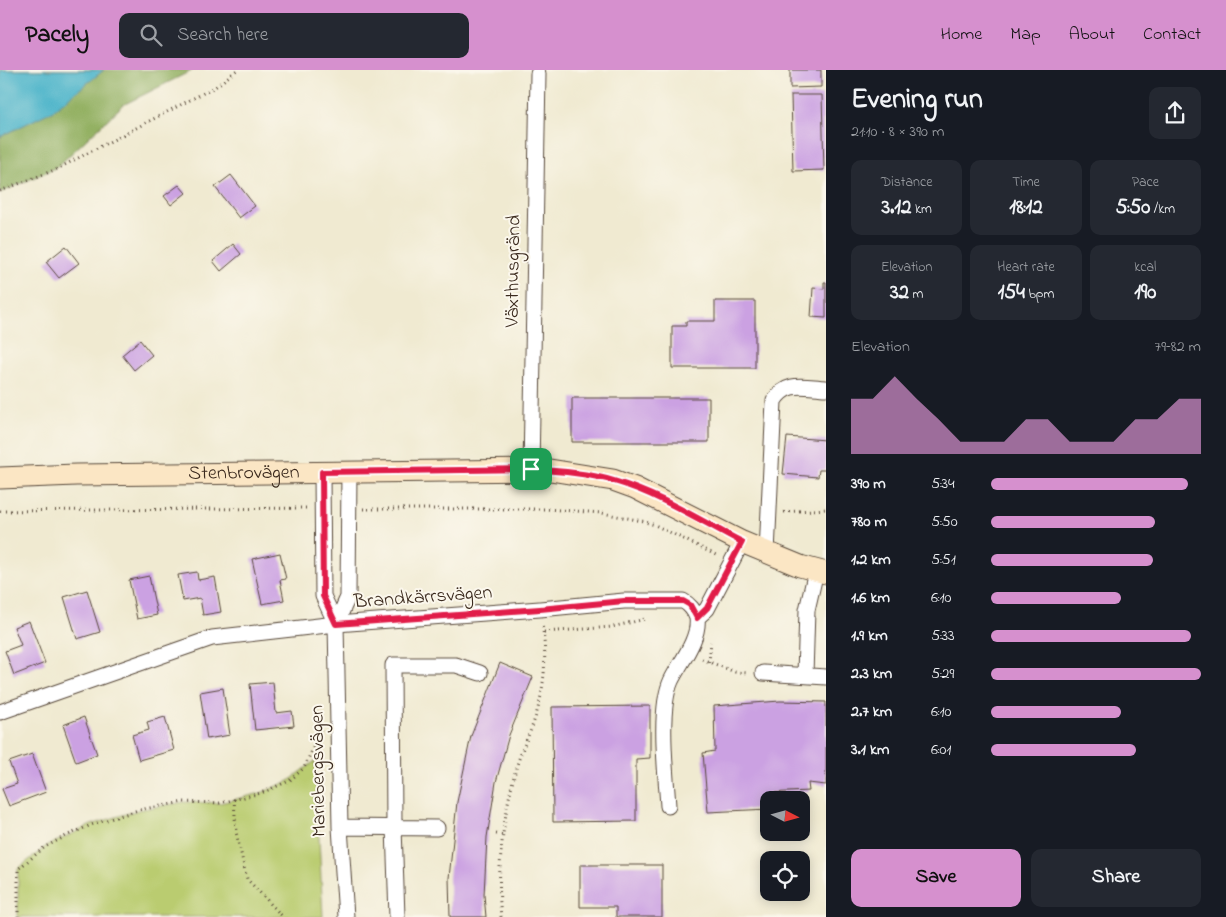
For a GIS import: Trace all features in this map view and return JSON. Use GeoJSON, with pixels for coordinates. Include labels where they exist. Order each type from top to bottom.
{"type":"FeatureCollection","features":[{"type":"Feature","properties":{"kind":"street","name":"Växthusgränd"},"geometry":{"type":"LineString","coordinates":[[531,469],[538,74]]}},
{"type":"Feature","properties":{"kind":"street"},"geometry":{"type":"LineString","coordinates":[[767,553],[774,401],[780,392],[789,386],[826,388]]}},
{"type":"Feature","properties":{"kind":"street","name":"Stenbrovägen"},"geometry":{"type":"LineString","coordinates":[[0,478],[76,474],[531,469],[585,475],[613,480],[635,488],[742,542],[821,572]]}},
{"type":"Feature","properties":{"kind":"street","name":"Mariebergsvägen"},"geometry":{"type":"LineString","coordinates":[[336,624],[348,596],[349,471]]}},
{"type":"Feature","properties":{"kind":"street","name":"Mariebergsvägen"},"geometry":{"type":"LineString","coordinates":[[322,472],[323,596],[336,624],[340,827],[346,917]]}},
{"type":"Feature","properties":{"kind":"street"},"geometry":{"type":"LineString","coordinates":[[668,806],[664,714],[667,693],[671,681],[688,653],[695,632],[697,618],[707,608],[742,542]]}},
{"type":"Feature","properties":{"kind":"street"},"geometry":{"type":"LineString","coordinates":[[805,675],[808,610],[821,572]]}},
{"type":"Feature","properties":{"kind":"street","name":"Brandkärrsvägen"},"geometry":{"type":"LineString","coordinates":[[0,712],[212,638],[336,624],[624,601],[683,601],[690,605],[697,618]]}},
{"type":"Feature","properties":{"kind":"street"},"geometry":{"type":"LineString","coordinates":[[397,917],[394,828],[393,665],[456,665],[480,673]]}},
{"type":"Feature","properties":{"kind":"street"},"geometry":{"type":"LineString","coordinates":[[763,673],[826,676]]}},
{"type":"Feature","properties":{"kind":"street"},"geometry":{"type":"LineString","coordinates":[[340,827],[437,828]]}},
{"type":"Feature","properties":{"kind":"path"},"geometry":{"type":"LineString","coordinates":[[0,191],[57,169],[215,86],[237,70]]}},
{"type":"Feature","properties":{"kind":"path"},"geometry":{"type":"LineString","coordinates":[[0,511],[322,509]]}},
{"type":"Feature","properties":{"kind":"path"},"geometry":{"type":"LineString","coordinates":[[349,509],[546,510],[602,513],[642,520],[655,525],[731,563]]}},
{"type":"Feature","properties":{"kind":"path"},"geometry":{"type":"LineString","coordinates":[[770,513],[826,509]]}},
{"type":"Feature","properties":{"kind":"path"},"geometry":{"type":"LineString","coordinates":[[501,917],[499,887],[504,834],[517,764],[537,713],[542,691],[544,632],[540,609]]}},
{"type":"Feature","properties":{"kind":"path"},"geometry":{"type":"LineString","coordinates":[[688,653],[735,672],[763,673]]}},
{"type":"Feature","properties":{"kind":"path"},"geometry":{"type":"LineString","coordinates":[[18,917],[18,869],[45,847],[91,825],[138,810],[184,802],[220,802],[261,793],[289,781],[304,768],[323,725]]}},
{"type":"Feature","properties":{"kind":"path"},"geometry":{"type":"LineString","coordinates":[[234,799],[236,832],[247,879],[284,917]]}},
{"type":"Feature","properties":{"kind":"path"},"geometry":{"type":"LineString","coordinates":[[496,834],[504,834]]}},
{"type":"Feature","properties":{"kind":"green space"},"geometry":{"type":"Polygon","coordinates":[[[0,70],[193,70],[123,105],[57,167],[0,193],[0,70]]]}},
{"type":"Feature","properties":{"kind":"green space"},"geometry":{"type":"Polygon","coordinates":[[[315,761],[323,917],[18,917],[18,869],[45,847],[91,825],[138,810],[184,802],[220,803],[261,793],[289,781],[315,761]]]}},
{"type":"Feature","properties":{"kind":"water"},"geometry":{"type":"Polygon","coordinates":[[[0,70],[104,70],[52,111],[0,137],[0,70]]]}},
{"type":"Feature","properties":{"kind":"building"},"geometry":{"type":"Polygon","coordinates":[[[790,70],[821,70],[821,87],[790,88],[790,70]]]}},
{"type":"Feature","properties":{"kind":"building"},"geometry":{"type":"Polygon","coordinates":[[[791,95],[822,95],[824,170],[793,171],[791,95]]]}},
{"type":"Feature","properties":{"kind":"building"},"geometry":{"type":"Polygon","coordinates":[[[231,175],[255,206],[239,218],[215,187],[231,175]]]}},
{"type":"Feature","properties":{"kind":"building"},"geometry":{"type":"Polygon","coordinates":[[[179,185],[186,193],[171,205],[164,196],[179,185]]]}},
{"type":"Feature","properties":{"kind":"building"},"geometry":{"type":"Polygon","coordinates":[[[233,244],[241,254],[221,271],[213,261],[233,244]]]}},
{"type":"Feature","properties":{"kind":"building"},"geometry":{"type":"Polygon","coordinates":[[[66,246],[79,263],[59,278],[46,262],[66,246]]]}},
{"type":"Feature","properties":{"kind":"building"},"geometry":{"type":"Polygon","coordinates":[[[824,282],[826,282],[826,318],[811,317],[813,288],[824,289],[824,282]]]}},
{"type":"Feature","properties":{"kind":"building"},"geometry":{"type":"Polygon","coordinates":[[[715,301],[755,301],[755,368],[672,368],[672,326],[686,326],[686,321],[715,321],[715,301]]]}},
{"type":"Feature","properties":{"kind":"building"},"geometry":{"type":"Polygon","coordinates":[[[140,340],[152,355],[134,370],[122,355],[140,340]]]}},
{"type":"Feature","properties":{"kind":"building"},"geometry":{"type":"Polygon","coordinates":[[[572,398],[709,398],[709,442],[572,442],[572,398]]]}},
{"type":"Feature","properties":{"kind":"building"},"geometry":{"type":"Polygon","coordinates":[[[787,437],[826,440],[826,470],[819,470],[818,477],[783,474],[787,437]]]}},
{"type":"Feature","properties":{"kind":"building"},"geometry":{"type":"Polygon","coordinates":[[[280,553],[286,579],[280,580],[284,600],[262,604],[252,559],[280,553]]]}},
{"type":"Feature","properties":{"kind":"building"},"geometry":{"type":"Polygon","coordinates":[[[197,572],[198,580],[215,577],[221,612],[203,615],[200,598],[183,601],[178,575],[197,572]]]}},
{"type":"Feature","properties":{"kind":"building"},"geometry":{"type":"Polygon","coordinates":[[[149,576],[157,615],[137,619],[129,580],[149,576]]]}},
{"type":"Feature","properties":{"kind":"building"},"geometry":{"type":"Polygon","coordinates":[[[87,590],[100,632],[77,639],[64,597],[87,590]]]}},
{"type":"Feature","properties":{"kind":"building"},"geometry":{"type":"Polygon","coordinates":[[[29,621],[45,663],[14,675],[5,651],[21,645],[14,627],[29,621]]]}},
{"type":"Feature","properties":{"kind":"building"},"geometry":{"type":"Polygon","coordinates":[[[500,663],[533,677],[509,735],[496,782],[487,837],[484,895],[486,917],[450,917],[449,878],[457,802],[471,736],[500,663]]]}},
{"type":"Feature","properties":{"kind":"building"},"geometry":{"type":"Polygon","coordinates":[[[273,682],[276,713],[292,711],[294,726],[255,730],[250,684],[273,682]]]}},
{"type":"Feature","properties":{"kind":"building"},"geometry":{"type":"Polygon","coordinates":[[[223,688],[230,735],[207,739],[200,692],[223,688]]]}},
{"type":"Feature","properties":{"kind":"building"},"geometry":{"type":"Polygon","coordinates":[[[780,701],[826,702],[826,785],[808,783],[809,791],[760,791],[760,809],[708,812],[703,753],[715,751],[714,706],[780,701]]]}},
{"type":"Feature","properties":{"kind":"building"},"geometry":{"type":"Polygon","coordinates":[[[650,706],[650,758],[636,759],[636,821],[553,822],[552,707],[650,706]]]}},
{"type":"Feature","properties":{"kind":"building"},"geometry":{"type":"Polygon","coordinates":[[[84,717],[97,754],[76,762],[63,725],[84,717]]]}},
{"type":"Feature","properties":{"kind":"building"},"geometry":{"type":"Polygon","coordinates":[[[165,717],[174,750],[139,760],[132,735],[149,730],[147,722],[165,717]]]}},
{"type":"Feature","properties":{"kind":"building"},"geometry":{"type":"Polygon","coordinates":[[[32,754],[46,792],[9,806],[2,789],[17,784],[9,762],[32,754]]]}},
{"type":"Feature","properties":{"kind":"building"},"geometry":{"type":"Polygon","coordinates":[[[580,865],[662,865],[662,917],[616,917],[616,907],[580,907],[580,865]]]}},
{"type":"Feature","properties":{"kind":"route"},"geometry":{"type":"LineString","coordinates":[[531,469],[550,470],[613,480],[652,496],[742,542],[707,608],[697,618],[690,605],[683,601],[624,601],[336,624],[323,596],[322,472],[531,469]]}}]}
